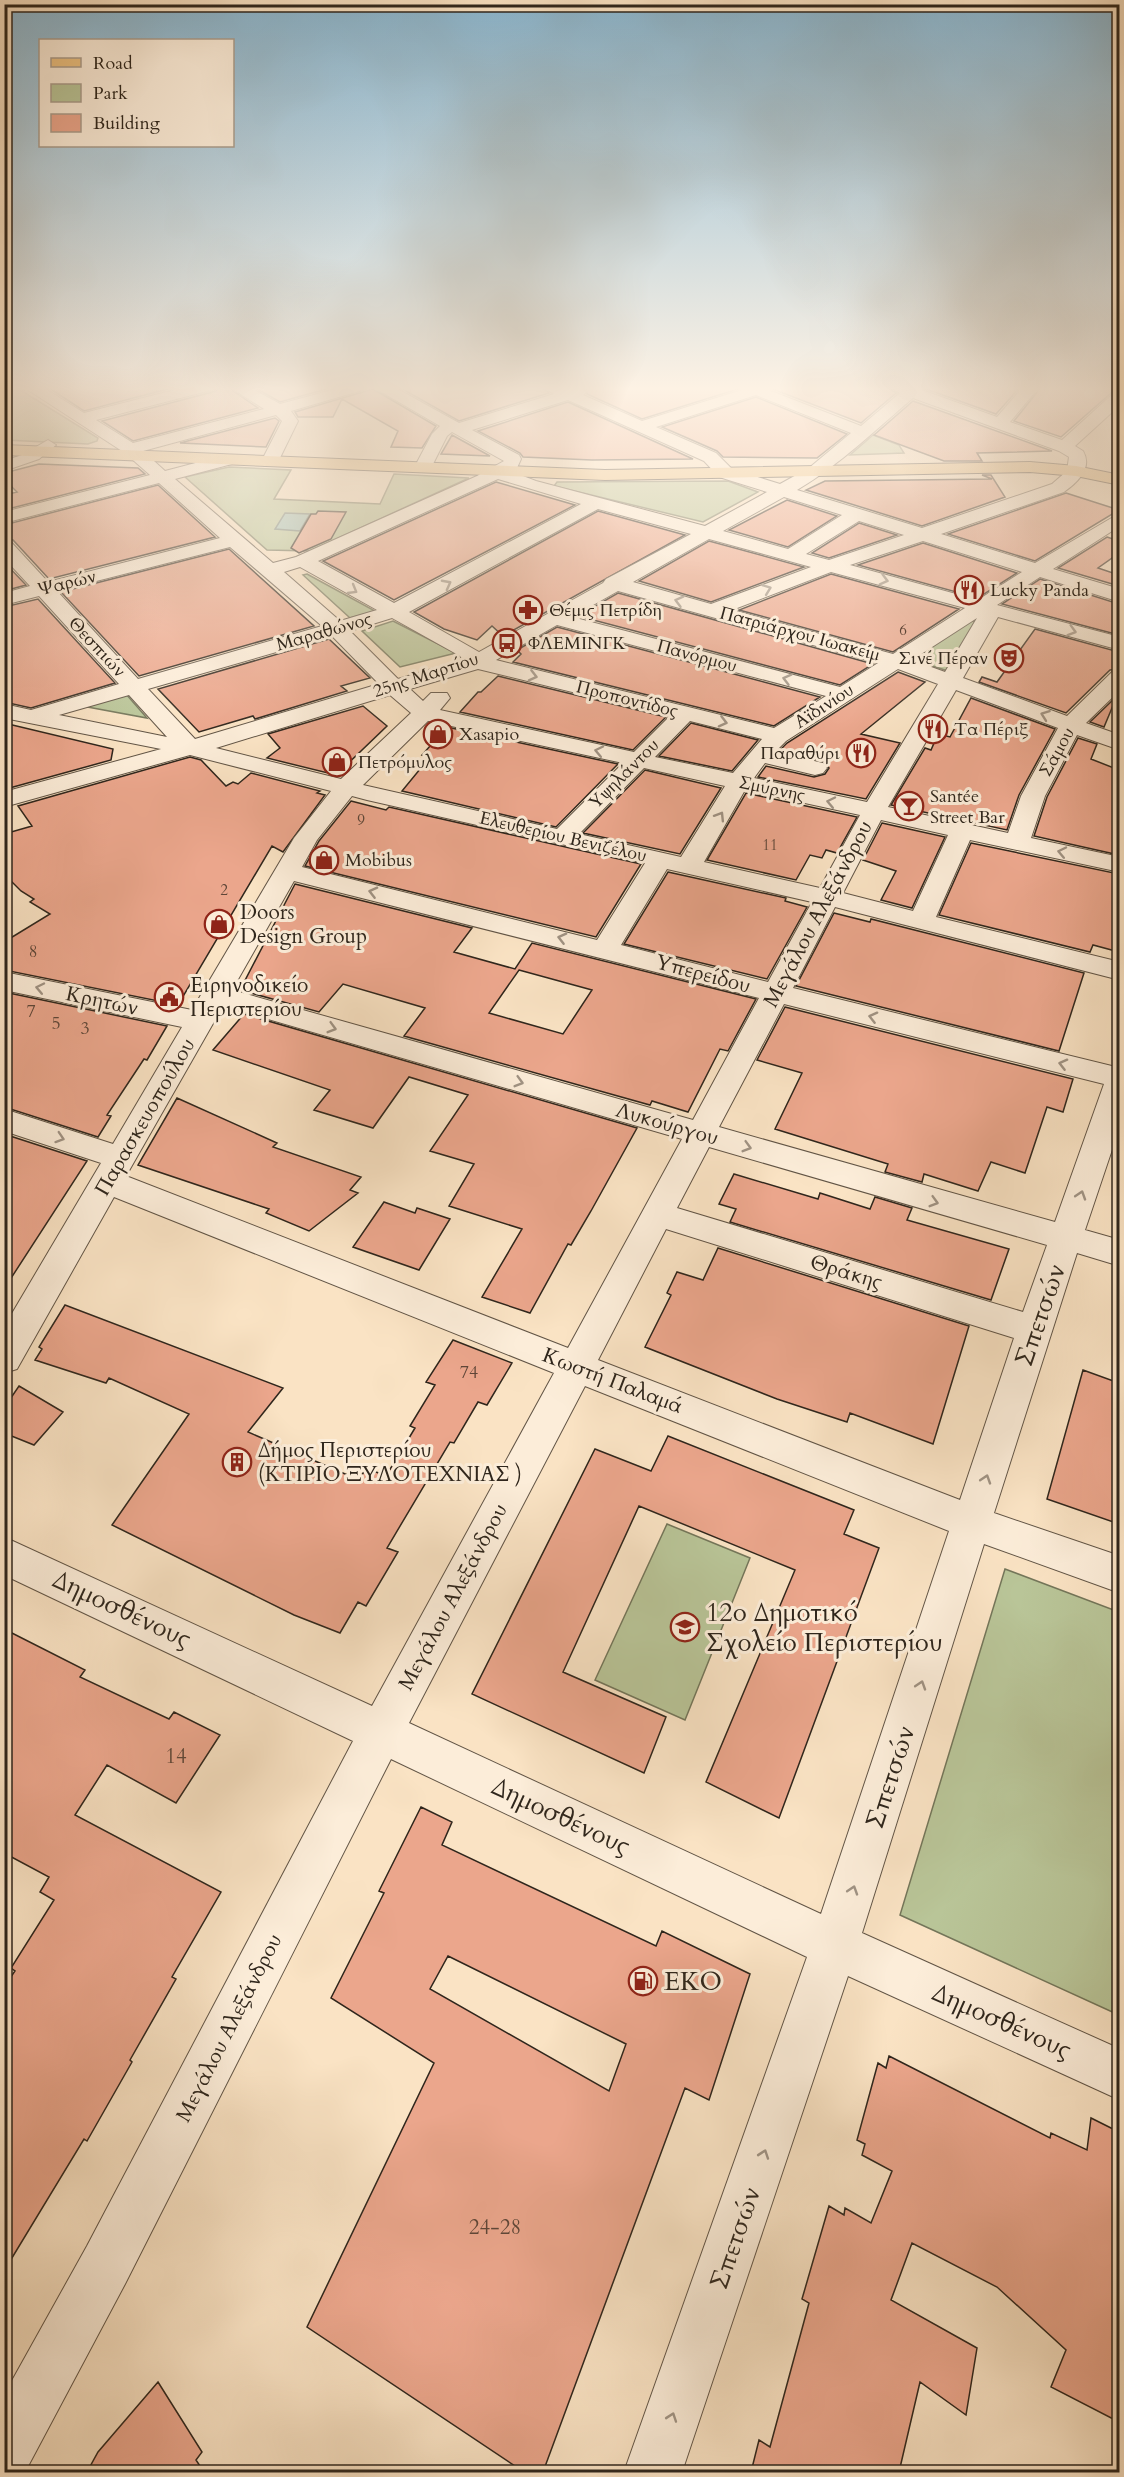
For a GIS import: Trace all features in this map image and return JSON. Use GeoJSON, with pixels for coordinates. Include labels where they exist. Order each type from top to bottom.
{"type":"FeatureCollection","features":[{"type":"Feature","properties":{"kind":"street"},"geometry":{"type":"LineString","coordinates":[[4,518],[68,502]]}},
{"type":"Feature","properties":{"kind":"street"},"geometry":{"type":"LineString","coordinates":[[192,502],[234,540],[313,605],[393,686],[424,713]]}},
{"type":"Feature","properties":{"kind":"street"},"geometry":{"type":"LineString","coordinates":[[271,569],[303,561],[431,502]]}},
{"type":"Feature","properties":{"kind":"street"},"geometry":{"type":"LineString","coordinates":[[598,502],[1119,644]]}},
{"type":"Feature","properties":{"kind":"street","name":"Μαραθώνος"},"geometry":{"type":"LineString","coordinates":[[31,716],[396,611],[598,502]]}},
{"type":"Feature","properties":{"kind":"street","name":"25ης Μαρτίου"},"geometry":{"type":"LineString","coordinates":[[4,800],[190,748],[477,662],[761,502]]}},
{"type":"Feature","properties":{"kind":"street"},"geometry":{"type":"LineString","coordinates":[[813,502],[1119,596]]}},
{"type":"Feature","properties":{"kind":"street"},"geometry":{"type":"LineString","coordinates":[[713,610],[830,566],[1019,502]]}},
{"type":"Feature","properties":{"kind":"street"},"geometry":{"type":"LineString","coordinates":[[791,555],[855,515]]}},
{"type":"Feature","properties":{"kind":"street"},"geometry":{"type":"LineString","coordinates":[[984,606],[1119,518]]}},
{"type":"Feature","properties":{"kind":"street","name":"Ψαρών"},"geometry":{"type":"LineString","coordinates":[[4,599],[234,540]]}},
{"type":"Feature","properties":{"kind":"street","name":"Θεσπιών"},"geometry":{"type":"LineString","coordinates":[[9,558],[44,589],[190,748]]}},
{"type":"Feature","properties":{"kind":"street"},"geometry":{"type":"LineString","coordinates":[[303,561],[396,611],[466,652],[477,662]]}},
{"type":"Feature","properties":{"kind":"street","name":"Πατριάρχου Ιωακείμ"},"geometry":{"type":"LineString","coordinates":[[614,583],[896,661],[1119,743]]}},
{"type":"Feature","properties":{"kind":"street","name":"Αϊδινίου"},"geometry":{"type":"LineString","coordinates":[[689,865],[741,782],[760,755],[778,736],[967,613],[984,606]]}},
{"type":"Feature","properties":{"kind":"street","name":"Μεγάλου Αλεξάνδρου"},"geometry":{"type":"LineString","coordinates":[[4,2453],[106,2265],[382,1731],[777,993],[826,897],[989,615],[984,606]]}},
{"type":"Feature","properties":{"kind":"street","name":"Πανόρμου"},"geometry":{"type":"LineString","coordinates":[[552,618],[843,694]]}},
{"type":"Feature","properties":{"kind":"street"},"geometry":{"type":"LineString","coordinates":[[1096,638],[1119,620]]}},
{"type":"Feature","properties":{"kind":"street","name":"Παρασκευοπούλου"},"geometry":{"type":"LineString","coordinates":[[4,1359],[306,838],[347,788],[477,662]]}},
{"type":"Feature","properties":{"kind":"street","name":"Προποντίδος"},"geometry":{"type":"LineString","coordinates":[[477,662],[778,736]]}},
{"type":"Feature","properties":{"kind":"street","name":"Σάμου"},"geometry":{"type":"LineString","coordinates":[[1017,842],[1033,796],[1071,725],[1119,677]]}},
{"type":"Feature","properties":{"kind":"street","name":"Ελευθερίου Βενιζέλου"},"geometry":{"type":"LineString","coordinates":[[4,711],[190,748],[347,788],[826,897],[1119,971]]}},
{"type":"Feature","properties":{"kind":"street","name":"Σμύρνης"},"geometry":{"type":"LineString","coordinates":[[424,713],[1017,842],[1115,858]]}},
{"type":"Feature","properties":{"kind":"street","name":"Υψηλάντου"},"geometry":{"type":"LineString","coordinates":[[563,836],[686,713]]}},
{"type":"Feature","properties":{"kind":"street","name":"Αϊδινίου"},"geometry":{"type":"LineString","coordinates":[[760,755],[815,768]]}},
{"type":"Feature","properties":{"kind":"street"},"geometry":{"type":"LineString","coordinates":[[921,921],[962,830]]}},
{"type":"Feature","properties":{"kind":"street"},"geometry":{"type":"LineString","coordinates":[[605,949],[660,859]]}},
{"type":"Feature","properties":{"kind":"street","name":"Υπερείδου"},"geometry":{"type":"LineString","coordinates":[[286,871],[1119,1079]]}},
{"type":"Feature","properties":{"kind":"street","name":"Κρητών"},"geometry":{"type":"LineString","coordinates":[[4,981],[200,1022]]}},
{"type":"Feature","properties":{"kind":"street","name":"Λυκούργου"},"geometry":{"type":"LineString","coordinates":[[215,994],[1119,1253]]}},
{"type":"Feature","properties":{"kind":"street","name":"Σπετσών"},"geometry":{"type":"LineString","coordinates":[[653,2472],[834,1945],[1034,1330],[1119,1079]]}},
{"type":"Feature","properties":{"kind":"street","name":"Κωστή Παλαμά"},"geometry":{"type":"LineString","coordinates":[[4,1120],[114,1170],[575,1367],[973,1523],[1119,1575]]}},
{"type":"Feature","properties":{"kind":"street","name":"Θράκης"},"geometry":{"type":"LineString","coordinates":[[657,1214],[1034,1330]]}},
{"type":"Feature","properties":{"kind":"street","name":"Δημοσθένους"},"geometry":{"type":"LineString","coordinates":[[4,1554],[834,1945],[1119,2074]]}},
{"type":"Feature","properties":{"kind":"green space"},"geometry":{"type":"Polygon","coordinates":[[[213,502],[380,504],[381,502],[418,502],[310,551],[267,550],[213,502]]]}},
{"type":"Feature","properties":{"kind":"green space"},"geometry":{"type":"Polygon","coordinates":[[[619,502],[740,502],[703,522],[619,502]]]}},
{"type":"Feature","properties":{"kind":"green space"},"geometry":{"type":"Polygon","coordinates":[[[307,574],[375,611],[350,618],[303,575],[307,574]]]}},
{"type":"Feature","properties":{"kind":"green space"},"geometry":{"type":"Polygon","coordinates":[[[963,618],[978,623],[951,672],[908,658],[963,618]]]}},
{"type":"Feature","properties":{"kind":"green space"},"geometry":{"type":"Polygon","coordinates":[[[393,621],[456,653],[400,667],[362,631],[393,621]]]}},
{"type":"Feature","properties":{"kind":"green space"},"geometry":{"type":"Polygon","coordinates":[[[126,694],[147,718],[82,706],[126,694]]]}},
{"type":"Feature","properties":{"kind":"green space"},"geometry":{"type":"Polygon","coordinates":[[[667,1524],[750,1558],[685,1720],[595,1680],[667,1524]]]}},
{"type":"Feature","properties":{"kind":"green space"},"geometry":{"type":"Polygon","coordinates":[[[1005,1569],[1119,1612],[1119,2015],[900,1915],[1005,1569]]]}},
{"type":"Feature","properties":{"kind":"water"},"geometry":{"type":"Polygon","coordinates":[[[285,513],[310,514],[300,531],[275,529],[285,513]]]}},
{"type":"Feature","properties":{"kind":"building"},"geometry":{"type":"Polygon","coordinates":[[[4,502],[37,502],[4,510],[4,502]]]}},
{"type":"Feature","properties":{"kind":"building"},"geometry":{"type":"Polygon","coordinates":[[[94,502],[176,502],[215,537],[49,579],[13,540],[4,538],[4,525],[94,502]]]}},
{"type":"Feature","properties":{"kind":"building"},"geometry":{"type":"Polygon","coordinates":[[[453,502],[563,502],[575,505],[394,600],[323,561],[453,502]]]}},
{"type":"Feature","properties":{"kind":"building"},"geometry":{"type":"Polygon","coordinates":[[[784,502],[792,502],[837,516],[788,547],[729,530],[784,502]]]}},
{"type":"Feature","properties":{"kind":"building"},"geometry":{"type":"Polygon","coordinates":[[[843,502],[992,502],[922,526],[843,502]]]}},
{"type":"Feature","properties":{"kind":"building"},"geometry":{"type":"Polygon","coordinates":[[[1041,502],[1093,502],[1119,510],[1035,561],[948,534],[1041,502]]]}},
{"type":"Feature","properties":{"kind":"building"},"geometry":{"type":"Polygon","coordinates":[[[318,511],[346,512],[331,539],[299,553],[291,548],[311,514],[316,514],[318,511]]]}},
{"type":"Feature","properties":{"kind":"building"},"geometry":{"type":"Polygon","coordinates":[[[598,511],[685,535],[503,636],[492,626],[477,640],[444,629],[414,612],[598,511]]]}},
{"type":"Feature","properties":{"kind":"building"},"geometry":{"type":"Polygon","coordinates":[[[859,523],[897,535],[829,558],[812,553],[859,523]]]}},
{"type":"Feature","properties":{"kind":"building"},"geometry":{"type":"Polygon","coordinates":[[[1107,537],[1119,541],[1119,553],[1098,568],[1119,575],[1119,586],[1058,568],[1107,537]]]}},
{"type":"Feature","properties":{"kind":"building"},"geometry":{"type":"Polygon","coordinates":[[[709,541],[804,567],[711,602],[639,581],[709,541]]]}},
{"type":"Feature","properties":{"kind":"building"},"geometry":{"type":"Polygon","coordinates":[[[923,543],[1017,573],[978,598],[858,565],[923,543]]]}},
{"type":"Feature","properties":{"kind":"building"},"geometry":{"type":"Polygon","coordinates":[[[229,549],[314,626],[139,676],[61,592],[229,549]]]}},
{"type":"Feature","properties":{"kind":"building"},"geometry":{"type":"Polygon","coordinates":[[[4,562],[26,585],[4,591],[4,562]]]}},
{"type":"Feature","properties":{"kind":"building"},"geometry":{"type":"Polygon","coordinates":[[[831,574],[959,609],[893,652],[739,610],[831,574]]]}},
{"type":"Feature","properties":{"kind":"building"},"geometry":{"type":"Polygon","coordinates":[[[1040,579],[1119,604],[1119,635],[1002,604],[1040,579]]]}},
{"type":"Feature","properties":{"kind":"building"},"geometry":{"type":"Polygon","coordinates":[[[618,593],[873,664],[840,685],[578,616],[618,593]]]}},
{"type":"Feature","properties":{"kind":"building"},"geometry":{"type":"Polygon","coordinates":[[[38,599],[115,683],[31,708],[4,702],[4,607],[38,599]]]}},
{"type":"Feature","properties":{"kind":"building"},"geometry":{"type":"Polygon","coordinates":[[[557,627],[820,697],[774,726],[513,662],[521,654],[517,650],[557,627]]]}},
{"type":"Feature","properties":{"kind":"building"},"geometry":{"type":"Polygon","coordinates":[[[1035,629],[1119,652],[1119,669],[1110,670],[1066,713],[979,682],[982,677],[997,682],[1035,629]]]}},
{"type":"Feature","properties":{"kind":"building"},"geometry":{"type":"Polygon","coordinates":[[[329,639],[370,678],[341,686],[347,691],[255,719],[253,716],[199,732],[158,689],[329,639]]]}},
{"type":"Feature","properties":{"kind":"building"},"geometry":{"type":"Polygon","coordinates":[[[898,672],[925,682],[861,734],[900,743],[866,799],[758,777],[766,766],[814,777],[825,774],[829,768],[824,761],[779,751],[787,743],[898,672]]]}},
{"type":"Feature","properties":{"kind":"building"},"geometry":{"type":"Polygon","coordinates":[[[498,676],[666,717],[633,750],[460,712],[478,692],[481,692],[498,676]]]}},
{"type":"Feature","properties":{"kind":"building"},"geometry":{"type":"Polygon","coordinates":[[[1117,696],[1104,727],[1090,722],[1117,696]]]}},
{"type":"Feature","properties":{"kind":"building"},"geometry":{"type":"Polygon","coordinates":[[[971,698],[1055,729],[1019,795],[1007,830],[891,805],[925,748],[931,750],[938,734],[950,737],[971,698]]]}},
{"type":"Feature","properties":{"kind":"building"},"geometry":{"type":"Polygon","coordinates":[[[363,706],[387,726],[336,775],[267,758],[280,748],[268,734],[363,706]]]}},
{"type":"Feature","properties":{"kind":"building"},"geometry":{"type":"Polygon","coordinates":[[[4,723],[113,749],[111,760],[6,789],[4,723]]]}},
{"type":"Feature","properties":{"kind":"building"},"geometry":{"type":"Polygon","coordinates":[[[691,723],[758,740],[732,771],[659,756],[691,723]]]}},
{"type":"Feature","properties":{"kind":"building"},"geometry":{"type":"Polygon","coordinates":[[[447,727],[618,764],[556,827],[402,791],[430,757],[422,755],[447,727]]]}},
{"type":"Feature","properties":{"kind":"building"},"geometry":{"type":"Polygon","coordinates":[[[1078,738],[1097,744],[1091,759],[1119,770],[1119,855],[1034,836],[1047,797],[1078,738]]]}},
{"type":"Feature","properties":{"kind":"building"},"geometry":{"type":"Polygon","coordinates":[[[190,757],[201,760],[226,786],[233,782],[238,784],[251,773],[320,791],[317,793],[325,795],[283,852],[272,846],[178,1005],[4,970],[4,942],[50,914],[30,902],[34,899],[21,891],[4,874],[4,834],[32,826],[18,806],[190,757]]]}},
{"type":"Feature","properties":{"kind":"building"},"geometry":{"type":"Polygon","coordinates":[[[645,770],[721,788],[680,854],[583,833],[645,770]]]}},
{"type":"Feature","properties":{"kind":"building"},"geometry":{"type":"Polygon","coordinates":[[[746,793],[857,817],[837,853],[826,850],[822,858],[810,855],[796,880],[707,860],[746,793]]]}},
{"type":"Feature","properties":{"kind":"building"},"geometry":{"type":"Polygon","coordinates":[[[351,801],[386,810],[389,807],[641,864],[596,937],[305,866],[319,841],[351,801]]]}},
{"type":"Feature","properties":{"kind":"building"},"geometry":{"type":"Polygon","coordinates":[[[882,823],[945,837],[912,908],[881,900],[896,871],[863,860],[882,823]]]}},
{"type":"Feature","properties":{"kind":"building"},"geometry":{"type":"Polygon","coordinates":[[[971,843],[1119,874],[1119,952],[1093,945],[1090,952],[939,915],[971,843]]]}},
{"type":"Feature","properties":{"kind":"building"},"geometry":{"type":"Polygon","coordinates":[[[668,872],[786,898],[785,901],[807,907],[767,979],[624,944],[668,872]]]}},
{"type":"Feature","properties":{"kind":"building"},"geometry":{"type":"Polygon","coordinates":[[[295,884],[472,928],[454,952],[515,969],[532,943],[756,999],[728,1051],[720,1049],[688,1112],[652,1101],[650,1105],[404,1036],[425,1008],[343,984],[319,1012],[240,990],[295,884]],[[519,970],[489,1013],[563,1034],[592,990],[519,970]]]}},
{"type":"Feature","properties":{"kind":"building"},"geometry":{"type":"Polygon","coordinates":[[[834,913],[870,922],[871,919],[1084,973],[1059,1051],[796,986],[834,913]]]}},
{"type":"Feature","properties":{"kind":"building"},"geometry":{"type":"Polygon","coordinates":[[[4,992],[167,1026],[147,1060],[144,1059],[107,1115],[111,1116],[98,1137],[4,1107],[4,992]]]}},
{"type":"Feature","properties":{"kind":"building"},"geometry":{"type":"Polygon","coordinates":[[[785,1007],[1073,1079],[1063,1112],[1047,1107],[1025,1173],[991,1162],[978,1191],[924,1174],[922,1182],[885,1172],[888,1164],[775,1129],[802,1073],[757,1060],[785,1007]]]}},
{"type":"Feature","properties":{"kind":"building"},"geometry":{"type":"Polygon","coordinates":[[[244,1014],[637,1128],[530,1313],[482,1297],[522,1229],[449,1206],[474,1164],[430,1151],[468,1095],[409,1077],[373,1128],[314,1110],[330,1090],[213,1050],[244,1014]]]}},
{"type":"Feature","properties":{"kind":"building"},"geometry":{"type":"Polygon","coordinates":[[[177,1098],[277,1143],[273,1147],[361,1177],[350,1190],[358,1193],[309,1231],[266,1213],[269,1209],[138,1165],[177,1098]]]}},
{"type":"Feature","properties":{"kind":"building"},"geometry":{"type":"Polygon","coordinates":[[[4,1134],[87,1161],[4,1289],[4,1134]]]}},
{"type":"Feature","properties":{"kind":"building"},"geometry":{"type":"Polygon","coordinates":[[[734,1174],[818,1199],[820,1193],[870,1209],[875,1197],[912,1208],[907,1220],[1009,1249],[991,1300],[730,1222],[736,1209],[719,1204],[734,1174]]]}},
{"type":"Feature","properties":{"kind":"building"},"geometry":{"type":"Polygon","coordinates":[[[384,1202],[415,1213],[417,1208],[450,1219],[419,1270],[353,1247],[384,1202]]]}},
{"type":"Feature","properties":{"kind":"building"},"geometry":{"type":"Polygon","coordinates":[[[718,1248],[969,1326],[933,1444],[850,1413],[847,1422],[777,1399],[645,1347],[671,1295],[667,1293],[677,1272],[703,1280],[718,1248]]]}},
{"type":"Feature","properties":{"kind":"building","name":"Δήμος Περιστερίου (ΚΤΙΡΙΟ ΞΥΛΟΤΕΧΝΙΑΣ )"},"geometry":{"type":"Polygon","coordinates":[[[65,1305],[283,1388],[248,1432],[359,1480],[366,1468],[386,1476],[415,1428],[410,1426],[435,1385],[426,1382],[453,1340],[512,1363],[487,1405],[478,1402],[454,1443],[450,1442],[387,1548],[398,1552],[366,1606],[358,1602],[340,1633],[294,1615],[112,1525],[189,1414],[109,1378],[106,1383],[35,1360],[42,1349],[39,1347],[65,1305]]]}},
{"type":"Feature","properties":{"kind":"building"},"geometry":{"type":"Polygon","coordinates":[[[1083,1370],[1119,1383],[1119,1524],[1047,1499],[1083,1370]]]}},
{"type":"Feature","properties":{"kind":"building"},"geometry":{"type":"Polygon","coordinates":[[[19,1386],[63,1412],[34,1445],[4,1433],[4,1408],[19,1386]]]}},
{"type":"Feature","properties":{"kind":"building"},"geometry":{"type":"Polygon","coordinates":[[[668,1436],[854,1510],[844,1534],[879,1548],[779,1818],[706,1782],[795,1570],[639,1506],[563,1672],[666,1717],[644,1773],[472,1694],[595,1449],[651,1471],[668,1436]]]}},
{"type":"Feature","properties":{"kind":"building"},"geometry":{"type":"Polygon","coordinates":[[[4,1629],[85,1670],[80,1677],[169,1719],[174,1712],[220,1735],[176,1803],[107,1765],[75,1815],[221,1892],[172,1977],[176,1979],[87,2141],[84,2139],[4,2271],[4,1987],[15,1971],[11,1968],[54,1900],[40,1892],[49,1877],[4,1853],[4,1629]]]}},
{"type":"Feature","properties":{"kind":"building"},"geometry":{"type":"Polygon","coordinates":[[[421,1807],[452,1822],[442,1845],[656,1946],[662,1931],[750,1974],[709,2100],[685,2088],[543,2472],[524,2472],[307,2327],[434,2063],[331,1998],[384,1893],[379,1891],[421,1807]],[[448,1956],[430,1989],[609,2091],[626,2044],[448,1956]]]}},
{"type":"Feature","properties":{"kind":"building"},"geometry":{"type":"Polygon","coordinates":[[[889,2056],[1050,2138],[1051,2133],[1087,2150],[1091,2118],[1119,2132],[1115,2168],[1119,2168],[1119,2422],[1051,2387],[1066,2350],[997,2287],[912,2243],[891,2300],[977,2348],[966,2415],[920,2382],[899,2472],[892,2468],[891,2472],[751,2472],[759,2440],[770,2447],[809,2303],[802,2299],[829,2206],[844,2215],[845,2208],[871,2223],[892,2171],[862,2155],[865,2144],[857,2140],[878,2063],[886,2068],[889,2056]]]}},
{"type":"Feature","properties":{"kind":"building"},"geometry":{"type":"Polygon","coordinates":[[[158,2382],[202,2452],[196,2460],[204,2472],[87,2472],[98,2452],[158,2382]]]}},
{"type":"Feature","properties":{"kind":"place","name":"Lucky Panda"},"geometry":{"type":"Point","coordinates":[969,590]}},
{"type":"Feature","properties":{"kind":"place","name":"Θέμις Πετρίδη"},"geometry":{"type":"Point","coordinates":[528,610]}},
{"type":"Feature","properties":{"kind":"place","name":"ΦΛΕΜΙΝΓΚ"},"geometry":{"type":"Point","coordinates":[507,643]}},
{"type":"Feature","properties":{"kind":"place","name":"Σινέ Πέραν"},"geometry":{"type":"Point","coordinates":[1009,658]}},
{"type":"Feature","properties":{"kind":"place","name":"Τα Πέριξ"},"geometry":{"type":"Point","coordinates":[933,729]}},
{"type":"Feature","properties":{"kind":"place","name":"Xasapio"},"geometry":{"type":"Point","coordinates":[438,734]}},
{"type":"Feature","properties":{"kind":"place","name":"Παραθύρι"},"geometry":{"type":"Point","coordinates":[861,753]}},
{"type":"Feature","properties":{"kind":"place","name":"Πετρόμυλος"},"geometry":{"type":"Point","coordinates":[337,762]}},
{"type":"Feature","properties":{"kind":"place","name":"Santée Street Bar"},"geometry":{"type":"Point","coordinates":[909,806]}},
{"type":"Feature","properties":{"kind":"place","name":"Mobibus"},"geometry":{"type":"Point","coordinates":[324,860]}},
{"type":"Feature","properties":{"kind":"place","name":"Doors Design Group"},"geometry":{"type":"Point","coordinates":[219,924]}},
{"type":"Feature","properties":{"kind":"place","name":"Ειρηνοδικείο Περιστερίου"},"geometry":{"type":"Point","coordinates":[169,997]}},
{"type":"Feature","properties":{"kind":"place","name":"Δήμος Περιστερίου (ΚΤΙΡΙΟ ΞΥΛΟΤΕΧΝΙΑΣ )"},"geometry":{"type":"Point","coordinates":[237,1462]}},
{"type":"Feature","properties":{"kind":"place","name":"12ο Δημοτικό Σχολείο Περιστερίου"},"geometry":{"type":"Point","coordinates":[685,1627]}},
{"type":"Feature","properties":{"kind":"place","name":"EKO"},"geometry":{"type":"Point","coordinates":[643,1981]}}]}
